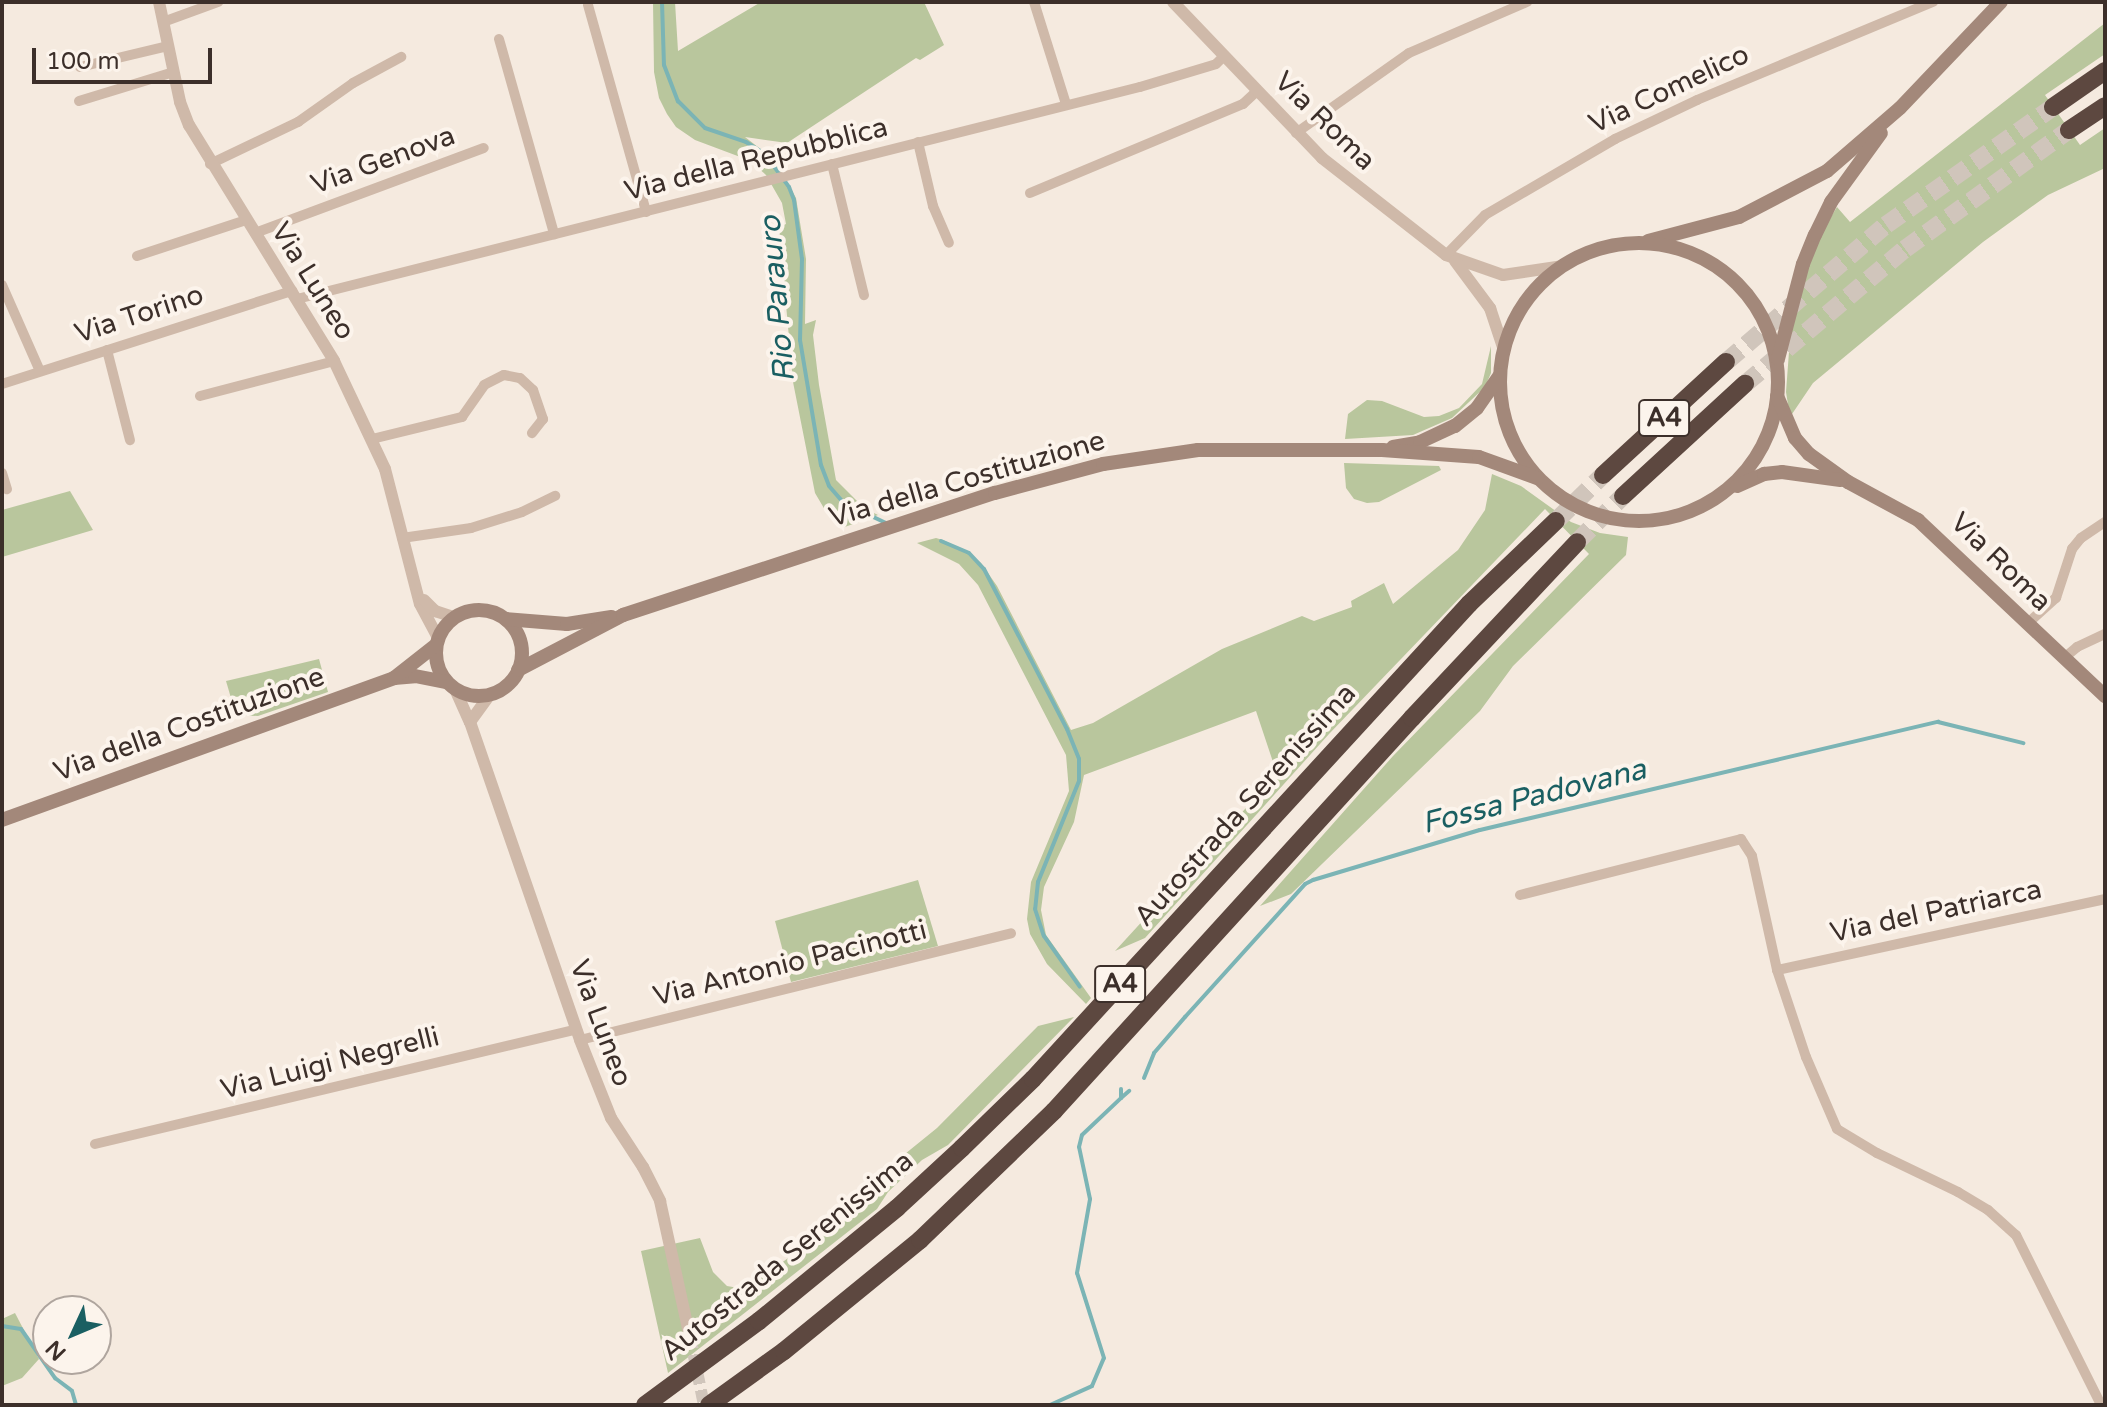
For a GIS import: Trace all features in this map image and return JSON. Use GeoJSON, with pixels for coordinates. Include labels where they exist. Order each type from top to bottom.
{"type":"FeatureCollection","features":[{"type":"Feature","properties":{"kind":"highway"},"geometry":{"type":"LineString","coordinates":[[2053,107],[2105,71]]}},
{"type":"Feature","properties":{"kind":"highway"},"geometry":{"type":"LineString","coordinates":[[2069,130],[2105,106]]}},
{"type":"Feature","properties":{"kind":"highway","name":"A4"},"geometry":{"type":"LineString","coordinates":[[1603,475],[1726,362]]}},
{"type":"Feature","properties":{"kind":"highway","name":"A4"},"geometry":{"type":"LineString","coordinates":[[1623,496],[1745,384]]}},
{"type":"Feature","properties":{"kind":"highway","name":"Autostrada Serenissima"},"geometry":{"type":"LineString","coordinates":[[645,1405],[770,1312],[897,1208],[1033,1079],[1469,604],[1556,521]]}},
{"type":"Feature","properties":{"kind":"highway","name":"A4"},"geometry":{"type":"LineString","coordinates":[[709,1405],[784,1351],[920,1240],[1054,1111],[1577,542]]}},
{"type":"Feature","properties":{"kind":"main road"},"geometry":{"type":"LineString","coordinates":[[1848,482],[1791,471],[1773,472],[1676,516],[1617,520],[1577,507],[1537,478],[1519,456],[1507,430],[1501,374],[1504,350],[1527,300],[1543,281],[1563,266],[1602,248],[1640,243],[1739,217],[1778,199],[1840,162],[1900,108],[2001,2]]}},
{"type":"Feature","properties":{"kind":"main road"},"geometry":{"type":"LineString","coordinates":[[1776,367],[1803,264],[1815,235],[1831,202],[1900,108]]}},
{"type":"Feature","properties":{"kind":"main road"},"geometry":{"type":"LineString","coordinates":[[1640,243],[1695,254],[1735,282],[1758,312],[1772,345],[1777,396],[1763,445],[1745,472],[1721,494]]}},
{"type":"Feature","properties":{"kind":"main road"},"geometry":{"type":"LineString","coordinates":[[1382,450],[1420,442],[1455,426],[1477,408],[1501,374]]}},
{"type":"Feature","properties":{"kind":"main road"},"geometry":{"type":"LineString","coordinates":[[1777,396],[1802,447],[1848,482]]}},
{"type":"Feature","properties":{"kind":"main road","name":"Via della Costituzione"},"geometry":{"type":"LineString","coordinates":[[506,619],[567,624],[623,615],[995,493],[1103,464],[1153,455],[1245,447],[1382,450]]}},
{"type":"Feature","properties":{"kind":"main road"},"geometry":{"type":"LineString","coordinates":[[1382,450],[1479,457],[1537,478]]}},
{"type":"Feature","properties":{"kind":"main road","name":"Via Roma"},"geometry":{"type":"LineString","coordinates":[[1848,482],[1918,520],[2105,696]]}},
{"type":"Feature","properties":{"kind":"main road"},"geometry":{"type":"LineString","coordinates":[[480,609],[506,619],[521,642],[518,670],[511,682],[490,694],[472,696],[451,686],[436,662],[437,641],[453,617],[480,609]]}},
{"type":"Feature","properties":{"kind":"main road","name":"Via della Costituzione"},"geometry":{"type":"LineString","coordinates":[[518,670],[623,615]]}},
{"type":"Feature","properties":{"kind":"main road","name":"Via della Costituzione"},"geometry":{"type":"LineString","coordinates":[[394,678],[437,641]]}},
{"type":"Feature","properties":{"kind":"main road","name":"Via della Costituzione"},"geometry":{"type":"LineString","coordinates":[[2,820],[394,678],[415,676],[451,686]]}},
{"type":"Feature","properties":{"kind":"street","name":"Via Luneo"},"geometry":{"type":"LineString","coordinates":[[159,2],[189,125],[210,164],[334,361],[372,439],[389,482],[417,591],[437,641]]}},
{"type":"Feature","properties":{"kind":"street"},"geometry":{"type":"LineString","coordinates":[[163,22],[218,2]]}},
{"type":"Feature","properties":{"kind":"street"},"geometry":{"type":"LineString","coordinates":[[1034,2],[1066,104]]}},
{"type":"Feature","properties":{"kind":"street","name":"Via Roma"},"geometry":{"type":"LineString","coordinates":[[1173,2],[1296,133],[1354,186],[1451,258]]}},
{"type":"Feature","properties":{"kind":"street"},"geometry":{"type":"LineString","coordinates":[[1296,133],[1409,53],[1527,2]]}},
{"type":"Feature","properties":{"kind":"street","name":"Via Comelico"},"geometry":{"type":"LineString","coordinates":[[1451,258],[1485,215],[1615,139],[1697,100],[1933,2]]}},
{"type":"Feature","properties":{"kind":"street"},"geometry":{"type":"LineString","coordinates":[[588,5],[646,212]]}},
{"type":"Feature","properties":{"kind":"street"},"geometry":{"type":"LineString","coordinates":[[499,39],[554,234]]}},
{"type":"Feature","properties":{"kind":"street"},"geometry":{"type":"LineString","coordinates":[[80,67],[168,46]]}},
{"type":"Feature","properties":{"kind":"street"},"geometry":{"type":"LineString","coordinates":[[210,164],[298,122],[353,83],[401,57]]}},
{"type":"Feature","properties":{"kind":"street","name":"Via della Repubblica"},"geometry":{"type":"LineString","coordinates":[[294,295],[646,212],[1140,87],[1216,64],[1223,57]]}},
{"type":"Feature","properties":{"kind":"street"},"geometry":{"type":"LineString","coordinates":[[79,101],[174,72]]}},
{"type":"Feature","properties":{"kind":"street"},"geometry":{"type":"LineString","coordinates":[[1030,193],[1243,104],[1256,92]]}},
{"type":"Feature","properties":{"kind":"street"},"geometry":{"type":"LineString","coordinates":[[918,142],[933,206],[949,243]]}},
{"type":"Feature","properties":{"kind":"street","name":"Via Genova"},"geometry":{"type":"LineString","coordinates":[[255,233],[484,148]]}},
{"type":"Feature","properties":{"kind":"street"},"geometry":{"type":"LineString","coordinates":[[832,164],[864,295]]}},
{"type":"Feature","properties":{"kind":"street"},"geometry":{"type":"LineString","coordinates":[[137,256],[246,220]]}},
{"type":"Feature","properties":{"kind":"street"},"geometry":{"type":"LineString","coordinates":[[1451,258],[1503,275],[1563,266]]}},
{"type":"Feature","properties":{"kind":"street"},"geometry":{"type":"LineString","coordinates":[[1451,258],[1490,308],[1504,350]]}},
{"type":"Feature","properties":{"kind":"street"},"geometry":{"type":"LineString","coordinates":[[2,285],[40,371]]}},
{"type":"Feature","properties":{"kind":"street","name":"Via Torino"},"geometry":{"type":"LineString","coordinates":[[2,384],[294,295]]}},
{"type":"Feature","properties":{"kind":"street"},"geometry":{"type":"LineString","coordinates":[[107,350],[130,440]]}},
{"type":"Feature","properties":{"kind":"street"},"geometry":{"type":"LineString","coordinates":[[200,396],[334,361]]}},
{"type":"Feature","properties":{"kind":"street"},"geometry":{"type":"LineString","coordinates":[[372,439],[462,417],[484,385],[504,375],[520,378],[533,390],[543,419],[532,433]]}},
{"type":"Feature","properties":{"kind":"street"},"geometry":{"type":"LineString","coordinates":[[2,473],[7,489]]}},
{"type":"Feature","properties":{"kind":"street"},"geometry":{"type":"LineString","coordinates":[[402,538],[471,528],[522,512],[555,496]]}},
{"type":"Feature","properties":{"kind":"street"},"geometry":{"type":"LineString","coordinates":[[2028,623],[2056,598],[2072,549],[2081,538],[2105,522]]}},
{"type":"Feature","properties":{"kind":"street"},"geometry":{"type":"LineString","coordinates":[[417,591],[435,611],[453,617]]}},
{"type":"Feature","properties":{"kind":"street"},"geometry":{"type":"LineString","coordinates":[[2064,658],[2077,647],[2105,634]]}},
{"type":"Feature","properties":{"kind":"street","name":"Via Luneo"},"geometry":{"type":"LineString","coordinates":[[451,686],[470,722],[578,1034],[614,1125],[643,1167],[660,1201],[690,1337]]}},
{"type":"Feature","properties":{"kind":"street"},"geometry":{"type":"LineString","coordinates":[[470,722],[490,694]]}},
{"type":"Feature","properties":{"kind":"street"},"geometry":{"type":"LineString","coordinates":[[1520,895],[1741,839],[1752,856],[1777,970],[1806,1057],[1837,1129],[1877,1153],[1958,1192],[1988,1210],[2016,1235],[2101,1405]]}},
{"type":"Feature","properties":{"kind":"street","name":"Via del Patriarca"},"geometry":{"type":"LineString","coordinates":[[1777,970],[2105,899]]}},
{"type":"Feature","properties":{"kind":"street","name":"Via Antonio Pacinotti"},"geometry":{"type":"LineString","coordinates":[[578,1034],[1011,933]]}},
{"type":"Feature","properties":{"kind":"street","name":"Via Luigi Negrelli"},"geometry":{"type":"LineString","coordinates":[[95,1144],[578,1034]]}},
{"type":"Feature","properties":{"kind":"green space"},"geometry":{"type":"Polygon","coordinates":[[[653,2],[675,2],[678,51],[761,2],[924,2],[944,45],[920,60],[916,58],[787,143],[745,137],[776,161],[796,198],[806,259],[805,324],[816,320],[813,335],[819,385],[836,480],[864,508],[878,515],[842,528],[828,515],[815,493],[793,382],[779,227],[786,224],[782,203],[766,175],[751,161],[695,140],[676,127],[667,114],[659,98],[654,72],[653,2]]]}},
{"type":"Feature","properties":{"kind":"green space"},"geometry":{"type":"Polygon","coordinates":[[[2105,23],[2105,54],[2045,95],[2080,145],[2105,128],[2105,168],[2048,195],[1983,242],[1813,383],[1790,417],[1786,392],[1791,325],[1799,293],[1822,232],[1837,207],[1850,222],[2105,23]]]}},
{"type":"Feature","properties":{"kind":"green space"},"geometry":{"type":"Polygon","coordinates":[[[1491,346],[1491,373],[1485,387],[1452,418],[1413,435],[1345,439],[1348,414],[1367,400],[1382,401],[1424,417],[1439,416],[1459,408],[1482,384],[1491,346]]]}},
{"type":"Feature","properties":{"kind":"green space"},"geometry":{"type":"Polygon","coordinates":[[[1344,463],[1439,466],[1441,470],[1379,502],[1367,503],[1354,499],[1346,488],[1344,463]]]}},
{"type":"Feature","properties":{"kind":"green space"},"geometry":{"type":"Polygon","coordinates":[[[1492,474],[1521,486],[1571,522],[1600,533],[1628,537],[1626,555],[1513,666],[1480,711],[1291,894],[1260,906],[1393,756],[1589,554],[1545,509],[1329,734],[1145,938],[1115,951],[1277,774],[1256,711],[1084,775],[1074,822],[1044,887],[1041,910],[1046,935],[1091,998],[1086,1004],[1047,964],[1030,934],[1027,919],[1031,882],[1069,791],[1066,755],[978,585],[959,564],[917,543],[936,538],[943,540],[981,563],[997,586],[1071,730],[1093,723],[1222,649],[1302,616],[1314,621],[1352,607],[1351,601],[1384,583],[1393,604],[1458,550],[1485,510],[1492,474]]]}},
{"type":"Feature","properties":{"kind":"green space"},"geometry":{"type":"Polygon","coordinates":[[[70,491],[93,530],[2,557],[2,510],[70,491]]]}},
{"type":"Feature","properties":{"kind":"green space"},"geometry":{"type":"Polygon","coordinates":[[[319,659],[328,692],[258,716],[236,715],[226,681],[319,659]]]}},
{"type":"Feature","properties":{"kind":"green space"},"geometry":{"type":"Polygon","coordinates":[[[918,880],[938,946],[791,982],[775,921],[918,880]]]}},
{"type":"Feature","properties":{"kind":"green space"},"geometry":{"type":"Polygon","coordinates":[[[1074,1017],[948,1145],[922,1160],[888,1192],[877,1209],[668,1373],[641,1251],[700,1238],[713,1272],[727,1286],[744,1289],[794,1254],[849,1208],[879,1175],[937,1128],[1038,1026],[1074,1017]]]}},
{"type":"Feature","properties":{"kind":"green space"},"geometry":{"type":"Polygon","coordinates":[[[15,1313],[32,1346],[32,1367],[22,1378],[2,1386],[2,1319],[15,1313]]]}},
{"type":"Feature","properties":{"kind":"waterway","name":"Rio Parauro"},"geometry":{"type":"LineString","coordinates":[[662,2],[664,65],[678,101],[705,128],[746,142],[765,154],[789,187],[794,200],[802,259],[800,340],[821,465],[829,486],[844,503],[886,523]]}},
{"type":"Feature","properties":{"kind":"waterway","name":"Rio Parauro"},"geometry":{"type":"LineString","coordinates":[[941,541],[969,553],[984,569],[1067,729],[1079,759],[1079,781],[1038,882],[1035,909],[1044,936],[1080,987]]}},
{"type":"Feature","properties":{"kind":"waterway","name":"Fossa Padovana"},"geometry":{"type":"LineString","coordinates":[[1144,1078],[1154,1053],[1305,884],[1313,880],[1480,830],[1938,722],[2023,743]]}},
{"type":"Feature","properties":{"kind":"waterway","name":"Rio Parauro"},"geometry":{"type":"LineString","coordinates":[[1050,1405],[1092,1386],[1104,1358],[1077,1273],[1090,1199],[1079,1147],[1082,1135],[1121,1098],[1121,1089]]}},
{"type":"Feature","properties":{"kind":"waterway","name":"Fossa Padovana"},"geometry":{"type":"LineString","coordinates":[[1121,1098],[1129,1091]]}},
{"type":"Feature","properties":{"kind":"waterway"},"geometry":{"type":"LineString","coordinates":[[2,1326],[21,1329],[55,1378],[72,1391],[76,1405]]}},
{"type":"Feature","properties":{"kind":"tunnel"},"geometry":{"type":"LineString","coordinates":[[1726,362],[1886,225],[2053,107]]}},
{"type":"Feature","properties":{"kind":"tunnel"},"geometry":{"type":"LineString","coordinates":[[1745,384],[1905,249],[2069,130]]}},
{"type":"Feature","properties":{"kind":"tunnel"},"geometry":{"type":"LineString","coordinates":[[1556,521],[1603,475]]}},
{"type":"Feature","properties":{"kind":"tunnel"},"geometry":{"type":"LineString","coordinates":[[1577,542],[1623,496]]}},
{"type":"Feature","properties":{"kind":"tunnel"},"geometry":{"type":"LineString","coordinates":[[690,1337],[704,1405]]}}]}
